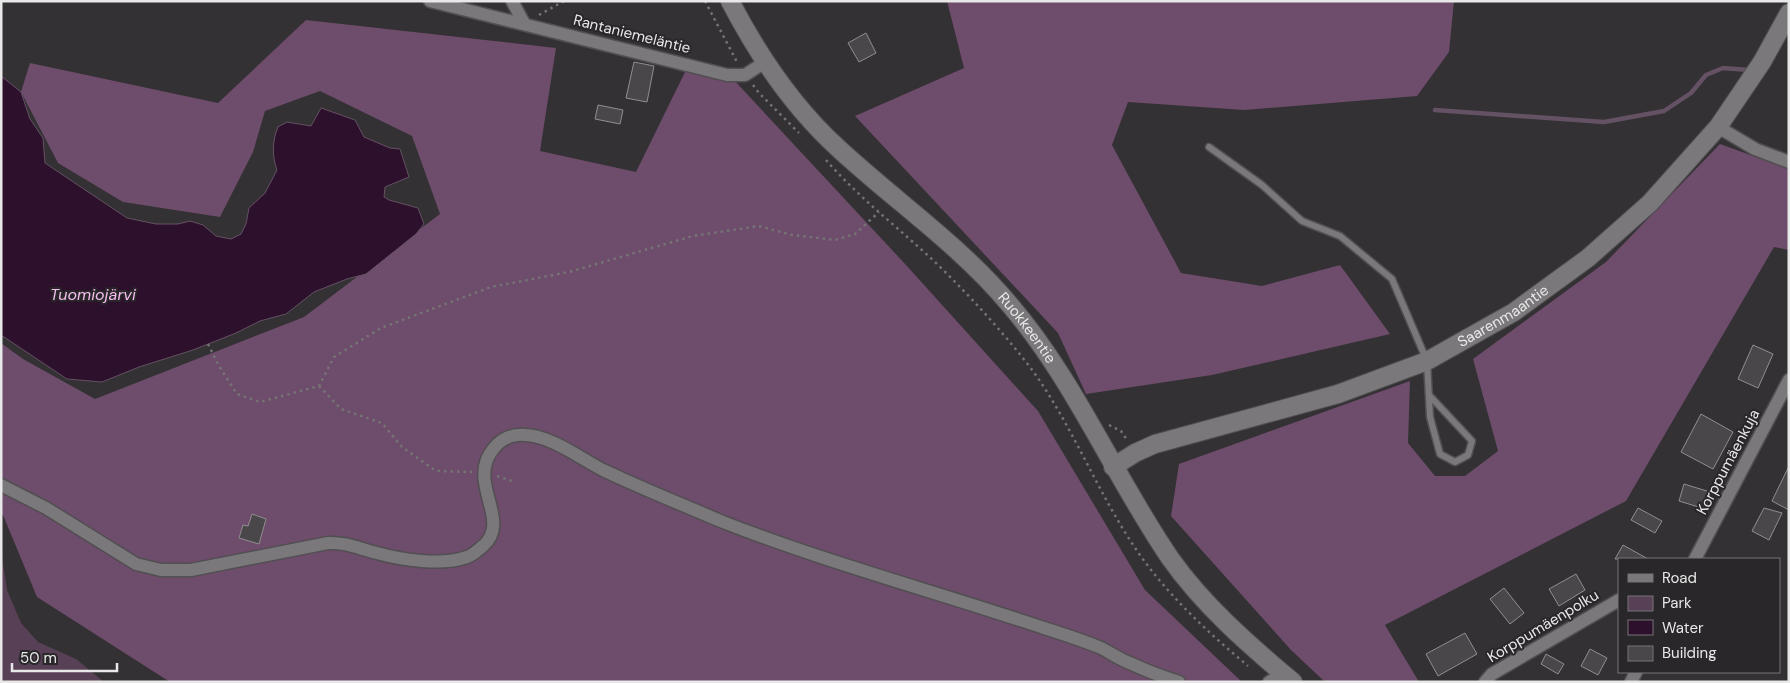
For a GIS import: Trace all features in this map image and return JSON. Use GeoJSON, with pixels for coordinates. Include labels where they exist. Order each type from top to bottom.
{"type":"FeatureCollection","features":[{"type":"Feature","properties":{"kind":"street","name":"Rantaniemeläntie"},"geometry":{"type":"LineString","coordinates":[[430,1],[727,75],[745,75]]}},
{"type":"Feature","properties":{"kind":"street"},"geometry":{"type":"LineString","coordinates":[[512,1],[524,23]]}},
{"type":"Feature","properties":{"kind":"street","name":"Ruokkeentie"},"geometry":{"type":"LineString","coordinates":[[730,1],[765,62],[804,112],[838,148],[970,263],[1010,304],[1046,351],[1113,467],[1171,559],[1192,585],[1282,679]]}},
{"type":"Feature","properties":{"kind":"street","name":"Saarenmaantie"},"geometry":{"type":"LineString","coordinates":[[1113,467],[1135,453],[1155,444],[1338,394],[1427,361],[1514,312],[1588,258],[1650,203],[1718,127],[1762,62],[1789,13]]}},
{"type":"Feature","properties":{"kind":"street"},"geometry":{"type":"LineString","coordinates":[[745,75],[765,62]]}},
{"type":"Feature","properties":{"kind":"street"},"geometry":{"type":"LineString","coordinates":[[1718,127],[1755,149],[1789,162]]}},
{"type":"Feature","properties":{"kind":"street","name":"Korppumäenkuja"},"geometry":{"type":"LineString","coordinates":[[1695,558],[1744,458],[1789,380]]}},
{"type":"Feature","properties":{"kind":"street"},"geometry":{"type":"LineString","coordinates":[[1,485],[46,508],[136,564],[147,568],[191,570],[328,543],[344,543],[388,556],[429,561],[458,559],[469,556],[492,537],[494,522],[486,494],[484,472],[491,451],[503,440],[517,435],[529,435],[539,437],[643,488],[724,522],[801,550],[962,600],[1084,641],[1131,664],[1179,682]]}},
{"type":"Feature","properties":{"kind":"street","name":"Korppumäenpolku"},"geometry":{"type":"LineString","coordinates":[[1485,682],[1492,674],[1618,601]]}},
{"type":"Feature","properties":{"kind":"lane"},"geometry":{"type":"LineString","coordinates":[[1209,147],[1262,185],[1302,222],[1340,236],[1392,279],[1427,361],[1430,418],[1440,454],[1455,462],[1468,456],[1472,441],[1429,395]]}},
{"type":"Feature","properties":{"kind":"path"},"geometry":{"type":"LineString","coordinates":[[524,23],[564,1]]}},
{"type":"Feature","properties":{"kind":"path"},"geometry":{"type":"LineString","coordinates":[[705,1],[745,75],[758,93],[803,137]]}},
{"type":"Feature","properties":{"kind":"path"},"geometry":{"type":"LineString","coordinates":[[826,159],[843,179],[966,292],[1004,334],[1031,369],[1068,424],[1116,516],[1145,562],[1178,602],[1219,642],[1253,670]]}},
{"type":"Feature","properties":{"kind":"path"},"geometry":{"type":"LineString","coordinates":[[208,344],[219,366],[238,394],[260,402],[319,386],[334,357],[381,328],[491,287],[569,272],[693,236],[759,226],[792,235],[835,240],[855,234],[879,212]]}},
{"type":"Feature","properties":{"kind":"path"},"geometry":{"type":"LineString","coordinates":[[319,386],[340,409],[382,423],[402,446],[436,471],[484,472],[512,480]]}},
{"type":"Feature","properties":{"kind":"green space"},"geometry":{"type":"Polygon","coordinates":[[[1,549],[7,590],[21,623],[38,642],[76,659],[104,682],[1,682],[1,549]]]}},
{"type":"Feature","properties":{"kind":"shaded area"},"geometry":{"type":"Polygon","coordinates":[[[947,1],[1454,1],[1449,52],[1417,96],[1244,110],[1128,102],[1112,145],[1181,273],[1262,286],[1340,265],[1390,334],[1212,375],[1086,394],[1058,333],[855,116],[964,68],[947,1]]]}},
{"type":"Feature","properties":{"kind":"shaded area"},"geometry":{"type":"Polygon","coordinates":[[[306,20],[556,48],[540,151],[636,172],[686,70],[733,79],[906,265],[1038,411],[1145,590],[1242,682],[170,682],[37,597],[3,515],[1,515],[1,343],[23,359],[95,399],[304,317],[440,214],[412,136],[320,91],[265,111],[253,152],[220,217],[123,202],[58,163],[21,92],[30,63],[218,103],[306,20]]]}},
{"type":"Feature","properties":{"kind":"shaded area"},"geometry":{"type":"Polygon","coordinates":[[[1720,144],[1789,169],[1789,250],[1774,247],[1626,501],[1385,625],[1419,682],[1325,682],[1291,650],[1171,516],[1179,464],[1410,381],[1408,443],[1435,476],[1465,476],[1498,451],[1473,359],[1606,262],[1720,144]]]}},
{"type":"Feature","properties":{"kind":"water","name":"Tuomiojärvi"},"geometry":{"type":"Polygon","coordinates":[[[1,76],[21,92],[30,119],[43,138],[45,163],[127,218],[156,224],[178,224],[190,221],[203,225],[216,236],[231,239],[241,234],[246,224],[249,208],[265,193],[277,170],[273,148],[278,127],[287,122],[311,126],[321,108],[355,120],[364,137],[390,148],[400,149],[409,177],[385,187],[384,197],[418,208],[424,224],[416,234],[366,274],[314,292],[286,314],[260,321],[193,350],[139,367],[102,382],[67,379],[1,335],[1,76]]]}},
{"type":"Feature","properties":{"kind":"building"},"geometry":{"type":"Polygon","coordinates":[[[866,33],[876,53],[859,62],[848,43],[866,33]]]}},
{"type":"Feature","properties":{"kind":"building"},"geometry":{"type":"Polygon","coordinates":[[[634,62],[654,66],[647,102],[626,98],[634,62]]]}},
{"type":"Feature","properties":{"kind":"building"},"geometry":{"type":"Polygon","coordinates":[[[598,105],[623,110],[620,124],[595,119],[598,105]]]}},
{"type":"Feature","properties":{"kind":"building"},"geometry":{"type":"Polygon","coordinates":[[[1753,345],[1773,354],[1758,388],[1738,379],[1753,345]]]}},
{"type":"Feature","properties":{"kind":"building"},"geometry":{"type":"Polygon","coordinates":[[[1701,414],[1733,432],[1713,469],[1681,452],[1701,414]]]}},
{"type":"Feature","properties":{"kind":"building"},"geometry":{"type":"Polygon","coordinates":[[[1789,466],[1789,510],[1772,501],[1789,466]]]}},
{"type":"Feature","properties":{"kind":"building"},"geometry":{"type":"Polygon","coordinates":[[[1684,484],[1710,492],[1705,509],[1679,501],[1684,484]]]}},
{"type":"Feature","properties":{"kind":"building"},"geometry":{"type":"Polygon","coordinates":[[[1638,508],[1662,521],[1655,533],[1631,520],[1638,508]]]}},
{"type":"Feature","properties":{"kind":"building"},"geometry":{"type":"Polygon","coordinates":[[[1764,508],[1782,513],[1769,540],[1752,531],[1764,508]]]}},
{"type":"Feature","properties":{"kind":"building"},"geometry":{"type":"Polygon","coordinates":[[[252,514],[266,519],[259,544],[239,538],[243,525],[248,526],[252,514]]]}},
{"type":"Feature","properties":{"kind":"building"},"geometry":{"type":"Polygon","coordinates":[[[1623,545],[1646,558],[1618,558],[1615,559],[1623,545]]]}},
{"type":"Feature","properties":{"kind":"building"},"geometry":{"type":"Polygon","coordinates":[[[1576,574],[1585,590],[1559,606],[1549,589],[1576,574]]]}},
{"type":"Feature","properties":{"kind":"building"},"geometry":{"type":"Polygon","coordinates":[[[1504,588],[1524,613],[1510,624],[1490,599],[1504,588]]]}},
{"type":"Feature","properties":{"kind":"building"},"geometry":{"type":"Polygon","coordinates":[[[1465,633],[1477,654],[1438,676],[1426,654],[1465,633]]]}},
{"type":"Feature","properties":{"kind":"building"},"geometry":{"type":"Polygon","coordinates":[[[1590,649],[1607,658],[1598,675],[1581,666],[1590,649]]]}},
{"type":"Feature","properties":{"kind":"building"},"geometry":{"type":"Polygon","coordinates":[[[1546,654],[1564,664],[1558,674],[1541,664],[1546,654]]]}},
{"type":"Feature","properties":{"kind":"waterway"},"geometry":{"type":"LineString","coordinates":[[1435,110],[1604,122],[1664,111],[1691,93],[1706,75],[1723,68],[1749,70]]}}]}
